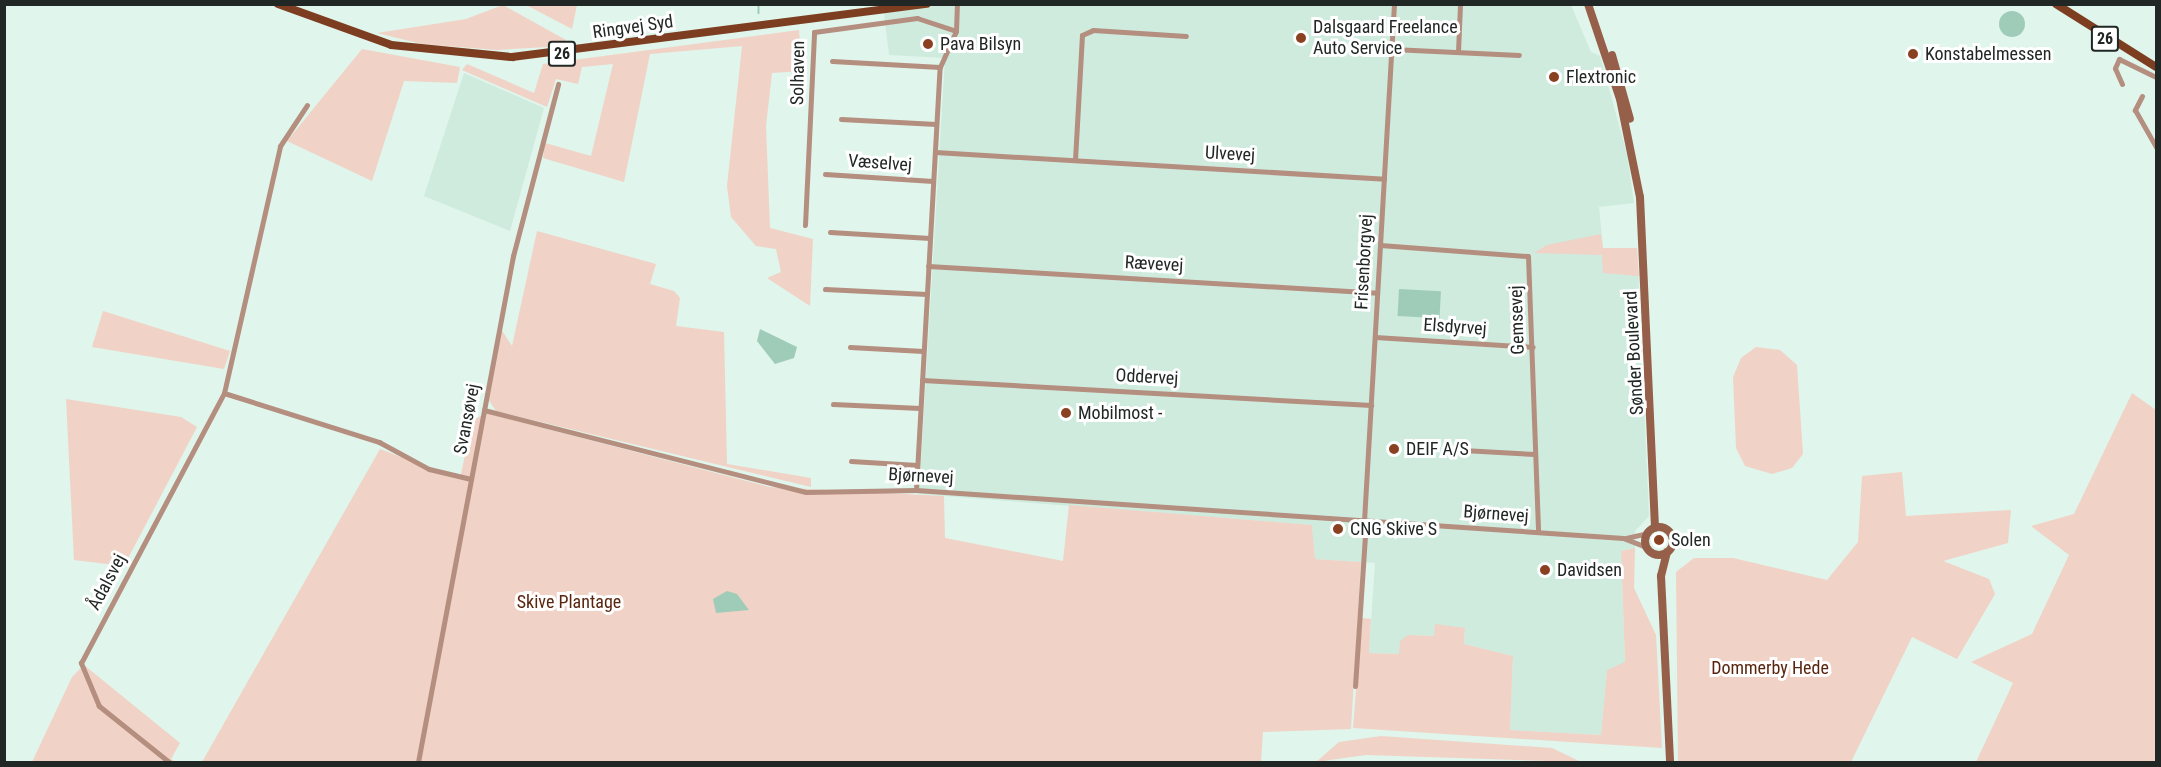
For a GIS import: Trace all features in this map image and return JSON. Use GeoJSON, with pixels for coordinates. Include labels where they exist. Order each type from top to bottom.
{"type":"FeatureCollection","features":[{"type":"Feature","properties":{"kind":"main road","name":"Ringvej Syd"},"geometry":{"type":"LineString","coordinates":[[278,4],[391,45],[512,57],[927,4]]}},
{"type":"Feature","properties":{"kind":"main road","name":"Sønder Boulevard"},"geometry":{"type":"LineString","coordinates":[[1590,4],[1626,99],[1640,197],[1657,506],[1655,529]]}},
{"type":"Feature","properties":{"kind":"main road","name":"26"},"geometry":{"type":"LineString","coordinates":[[2056,4],[2157,67]]}},
{"type":"Feature","properties":{"kind":"main road"},"geometry":{"type":"LineString","coordinates":[[1661,576],[1650,550],[1655,529],[1673,538],[1661,576],[1670,762]]}},
{"type":"Feature","properties":{"kind":"main road"},"geometry":{"type":"LineString","coordinates":[[1650,550],[1667,552]]}},
{"type":"Feature","properties":{"kind":"street","name":"Væselvej"},"geometry":{"type":"LineString","coordinates":[[916,490],[940,68],[956,32],[957,4]]}},
{"type":"Feature","properties":{"kind":"street","name":"Frisenborgvej"},"geometry":{"type":"LineString","coordinates":[[1365,521],[1394,4]]}},
{"type":"Feature","properties":{"kind":"street"},"geometry":{"type":"LineString","coordinates":[[1458,52],[1460,4]]}},
{"type":"Feature","properties":{"kind":"street","name":"Solhaven"},"geometry":{"type":"LineString","coordinates":[[805,225],[814,32],[917,18],[956,32]]}},
{"type":"Feature","properties":{"kind":"street"},"geometry":{"type":"LineString","coordinates":[[1075,160],[1082,35],[1093,30],[1186,36]]}},
{"type":"Feature","properties":{"kind":"street"},"geometry":{"type":"LineString","coordinates":[[1392,49],[1519,55]]}},
{"type":"Feature","properties":{"kind":"street"},"geometry":{"type":"LineString","coordinates":[[2122,84],[2115,68],[2119,59],[2157,77]]}},
{"type":"Feature","properties":{"kind":"street"},"geometry":{"type":"LineString","coordinates":[[832,61],[940,68]]}},
{"type":"Feature","properties":{"kind":"street","name":"Svansøvej"},"geometry":{"type":"LineString","coordinates":[[418,762],[515,245],[558,84]]}},
{"type":"Feature","properties":{"kind":"street"},"geometry":{"type":"LineString","coordinates":[[2142,96],[2135,110],[2157,147]]}},
{"type":"Feature","properties":{"kind":"street","name":"Ådalsvej"},"geometry":{"type":"LineString","coordinates":[[170,762],[104,712],[86,685],[81,663],[224,393],[280,146],[307,105]]}},
{"type":"Feature","properties":{"kind":"street"},"geometry":{"type":"LineString","coordinates":[[841,119],[936,124]]}},
{"type":"Feature","properties":{"kind":"street","name":"Ulvevej"},"geometry":{"type":"LineString","coordinates":[[935,152],[1384,178]]}},
{"type":"Feature","properties":{"kind":"street","name":"Væselvej"},"geometry":{"type":"LineString","coordinates":[[825,174],[933,181]]}},
{"type":"Feature","properties":{"kind":"street"},"geometry":{"type":"LineString","coordinates":[[830,232],[930,238]]}},
{"type":"Feature","properties":{"kind":"street","name":"Gemsevej"},"geometry":{"type":"LineString","coordinates":[[1380,245],[1528,256],[1538,532]]}},
{"type":"Feature","properties":{"kind":"street","name":"Rævevej"},"geometry":{"type":"LineString","coordinates":[[928,266],[1377,292]]}},
{"type":"Feature","properties":{"kind":"street"},"geometry":{"type":"LineString","coordinates":[[825,289],[927,294]]}},
{"type":"Feature","properties":{"kind":"street","name":"Elsdyrvej"},"geometry":{"type":"LineString","coordinates":[[1375,338],[1533,347]]}},
{"type":"Feature","properties":{"kind":"street"},"geometry":{"type":"LineString","coordinates":[[850,347],[923,351]]}},
{"type":"Feature","properties":{"kind":"street","name":"Oddervej"},"geometry":{"type":"LineString","coordinates":[[922,380],[1371,405]]}},
{"type":"Feature","properties":{"kind":"street"},"geometry":{"type":"LineString","coordinates":[[224,393],[379,442],[429,469],[471,479]]}},
{"type":"Feature","properties":{"kind":"street"},"geometry":{"type":"LineString","coordinates":[[833,404],[920,408]]}},
{"type":"Feature","properties":{"kind":"street","name":"Bjørnevej"},"geometry":{"type":"LineString","coordinates":[[484,410],[784,488],[916,490],[1623,538],[1655,529]]}},
{"type":"Feature","properties":{"kind":"street"},"geometry":{"type":"LineString","coordinates":[[1445,449],[1535,454]]}},
{"type":"Feature","properties":{"kind":"street"},"geometry":{"type":"LineString","coordinates":[[851,461],[917,465]]}},
{"type":"Feature","properties":{"kind":"street"},"geometry":{"type":"LineString","coordinates":[[1355,686],[1365,521]]}},
{"type":"Feature","properties":{"kind":"street","name":"Bjørnevej"},"geometry":{"type":"LineString","coordinates":[[1623,538],[1650,550]]}},
{"type":"Feature","properties":{"kind":"shaded area"},"geometry":{"type":"Polygon","coordinates":[[[883,5],[1571,5],[1591,52],[1600,56],[1627,154],[1634,203],[1599,207],[1603,248],[1637,248],[1649,516],[1635,531],[1635,548],[1621,551],[1625,663],[1607,670],[1601,735],[1510,730],[1513,656],[1464,644],[1465,628],[1434,636],[1408,635],[1400,654],[1369,653],[1375,563],[1315,559],[1312,525],[919,494],[945,58],[889,55],[883,5]]]}},
{"type":"Feature","properties":{"kind":"shaded area"},"geometry":{"type":"Polygon","coordinates":[[[2012,11],[2021,15],[2025,24],[2021,33],[2012,37],[2003,33],[1999,24],[2003,15],[2012,11]]]}},
{"type":"Feature","properties":{"kind":"shaded area"},"geometry":{"type":"Polygon","coordinates":[[[464,73],[544,108],[510,231],[424,196],[464,73]]]}},
{"type":"Feature","properties":{"kind":"shaded area"},"geometry":{"type":"Polygon","coordinates":[[[1399,289],[1441,291],[1440,318],[1398,316],[1399,289]]]}},
{"type":"Feature","properties":{"kind":"shaded area"},"geometry":{"type":"Polygon","coordinates":[[[760,329],[797,347],[794,358],[775,364],[757,341],[760,329]]]}},
{"type":"Feature","properties":{"kind":"shaded area"},"geometry":{"type":"Polygon","coordinates":[[[727,591],[737,594],[749,610],[716,613],[713,599],[727,591]]]}},
{"type":"Feature","properties":{"kind":"green space"},"geometry":{"type":"Polygon","coordinates":[[[503,5],[566,40],[565,46],[497,50],[422,44],[377,33],[466,19],[503,5]]]}},
{"type":"Feature","properties":{"kind":"green space"},"geometry":{"type":"Polygon","coordinates":[[[526,5],[577,5],[572,29],[526,5]]]}},
{"type":"Feature","properties":{"kind":"green space"},"geometry":{"type":"Polygon","coordinates":[[[799,30],[802,71],[772,73],[766,126],[770,228],[813,239],[810,306],[767,278],[781,272],[776,249],[756,246],[731,217],[727,186],[742,46],[650,54],[624,182],[543,158],[545,143],[591,156],[613,64],[582,67],[578,84],[556,79],[547,107],[462,70],[467,64],[534,93],[543,64],[799,30]]]}},
{"type":"Feature","properties":{"kind":"green space"},"geometry":{"type":"Polygon","coordinates":[[[362,49],[460,67],[457,83],[404,81],[372,181],[287,141],[362,49]]]}},
{"type":"Feature","properties":{"kind":"green space"},"geometry":{"type":"Polygon","coordinates":[[[537,231],[656,264],[650,284],[674,291],[680,298],[676,326],[724,332],[727,464],[811,478],[811,487],[496,411],[488,399],[501,329],[512,346],[537,231]]]}},
{"type":"Feature","properties":{"kind":"green space"},"geometry":{"type":"Polygon","coordinates":[[[1601,234],[1603,248],[1637,248],[1639,276],[1603,273],[1602,255],[1534,253],[1547,245],[1601,234]]]}},
{"type":"Feature","properties":{"kind":"green space"},"geometry":{"type":"Polygon","coordinates":[[[103,311],[230,351],[224,369],[92,347],[103,311]]]}},
{"type":"Feature","properties":{"kind":"green space"},"geometry":{"type":"Polygon","coordinates":[[[1756,347],[1780,350],[1797,365],[1803,454],[1792,468],[1772,474],[1745,466],[1736,448],[1733,377],[1741,358],[1756,347]]]}},
{"type":"Feature","properties":{"kind":"green space"},"geometry":{"type":"Polygon","coordinates":[[[2132,393],[2156,410],[2156,762],[1976,762],[2013,683],[1971,662],[2032,634],[2069,555],[2031,526],[2074,514],[2132,393]]]}},
{"type":"Feature","properties":{"kind":"green space"},"geometry":{"type":"Polygon","coordinates":[[[66,399],[181,417],[197,427],[124,566],[74,560],[66,399]]]}},
{"type":"Feature","properties":{"kind":"green space","name":"Skive Plantage"},"geometry":{"type":"Polygon","coordinates":[[[486,413],[770,487],[944,496],[945,538],[1063,561],[1069,505],[1312,525],[1315,559],[1361,562],[1351,729],[1263,732],[1261,762],[202,762],[380,449],[460,479],[472,421],[486,413]]]}},
{"type":"Feature","properties":{"kind":"green space","name":"Dommerby Hede"},"geometry":{"type":"Polygon","coordinates":[[[1902,472],[1906,516],[2011,510],[2008,543],[1943,561],[1989,579],[1995,594],[1957,659],[1912,637],[1851,762],[1678,762],[1676,572],[1694,558],[1733,558],[1827,580],[1858,542],[1862,476],[1902,472]]]}},
{"type":"Feature","properties":{"kind":"green space"},"geometry":{"type":"Polygon","coordinates":[[[1635,548],[1634,588],[1656,635],[1662,748],[1353,728],[1362,618],[1371,619],[1369,653],[1399,654],[1400,641],[1408,635],[1434,636],[1435,624],[1465,628],[1464,644],[1513,656],[1510,730],[1601,735],[1607,670],[1625,662],[1621,551],[1635,548]]]}},
{"type":"Feature","properties":{"kind":"green space"},"geometry":{"type":"Polygon","coordinates":[[[84,665],[180,743],[171,759],[176,762],[32,762],[72,677],[84,665]]]}},
{"type":"Feature","properties":{"kind":"green space"},"geometry":{"type":"Polygon","coordinates":[[[1381,736],[1552,748],[1581,762],[1366,755],[1316,762],[1339,742],[1381,736]]]}},
{"type":"Feature","properties":{"kind":"waterway"},"geometry":{"type":"LineString","coordinates":[[759,4],[759,13]]}},
{"type":"Feature","properties":{"kind":"place","name":"Dalsgaard Freelance Auto Service"},"geometry":{"type":"Point","coordinates":[1301,38]}},
{"type":"Feature","properties":{"kind":"place","name":"Pava Bilsyn"},"geometry":{"type":"Point","coordinates":[928,44]}},
{"type":"Feature","properties":{"kind":"place","name":"Konstabelmessen"},"geometry":{"type":"Point","coordinates":[1913,54]}},
{"type":"Feature","properties":{"kind":"place","name":"Flextronic"},"geometry":{"type":"Point","coordinates":[1554,77]}},
{"type":"Feature","properties":{"kind":"place","name":"Mobilmost -"},"geometry":{"type":"Point","coordinates":[1066,413]}},
{"type":"Feature","properties":{"kind":"place","name":"DEIF A/S"},"geometry":{"type":"Point","coordinates":[1394,449]}},
{"type":"Feature","properties":{"kind":"place","name":"CNG Skive S"},"geometry":{"type":"Point","coordinates":[1338,529]}},
{"type":"Feature","properties":{"kind":"place","name":"Solen"},"geometry":{"type":"Point","coordinates":[1659,540]}},
{"type":"Feature","properties":{"kind":"place","name":"Davidsen"},"geometry":{"type":"Point","coordinates":[1545,570]}}]}
